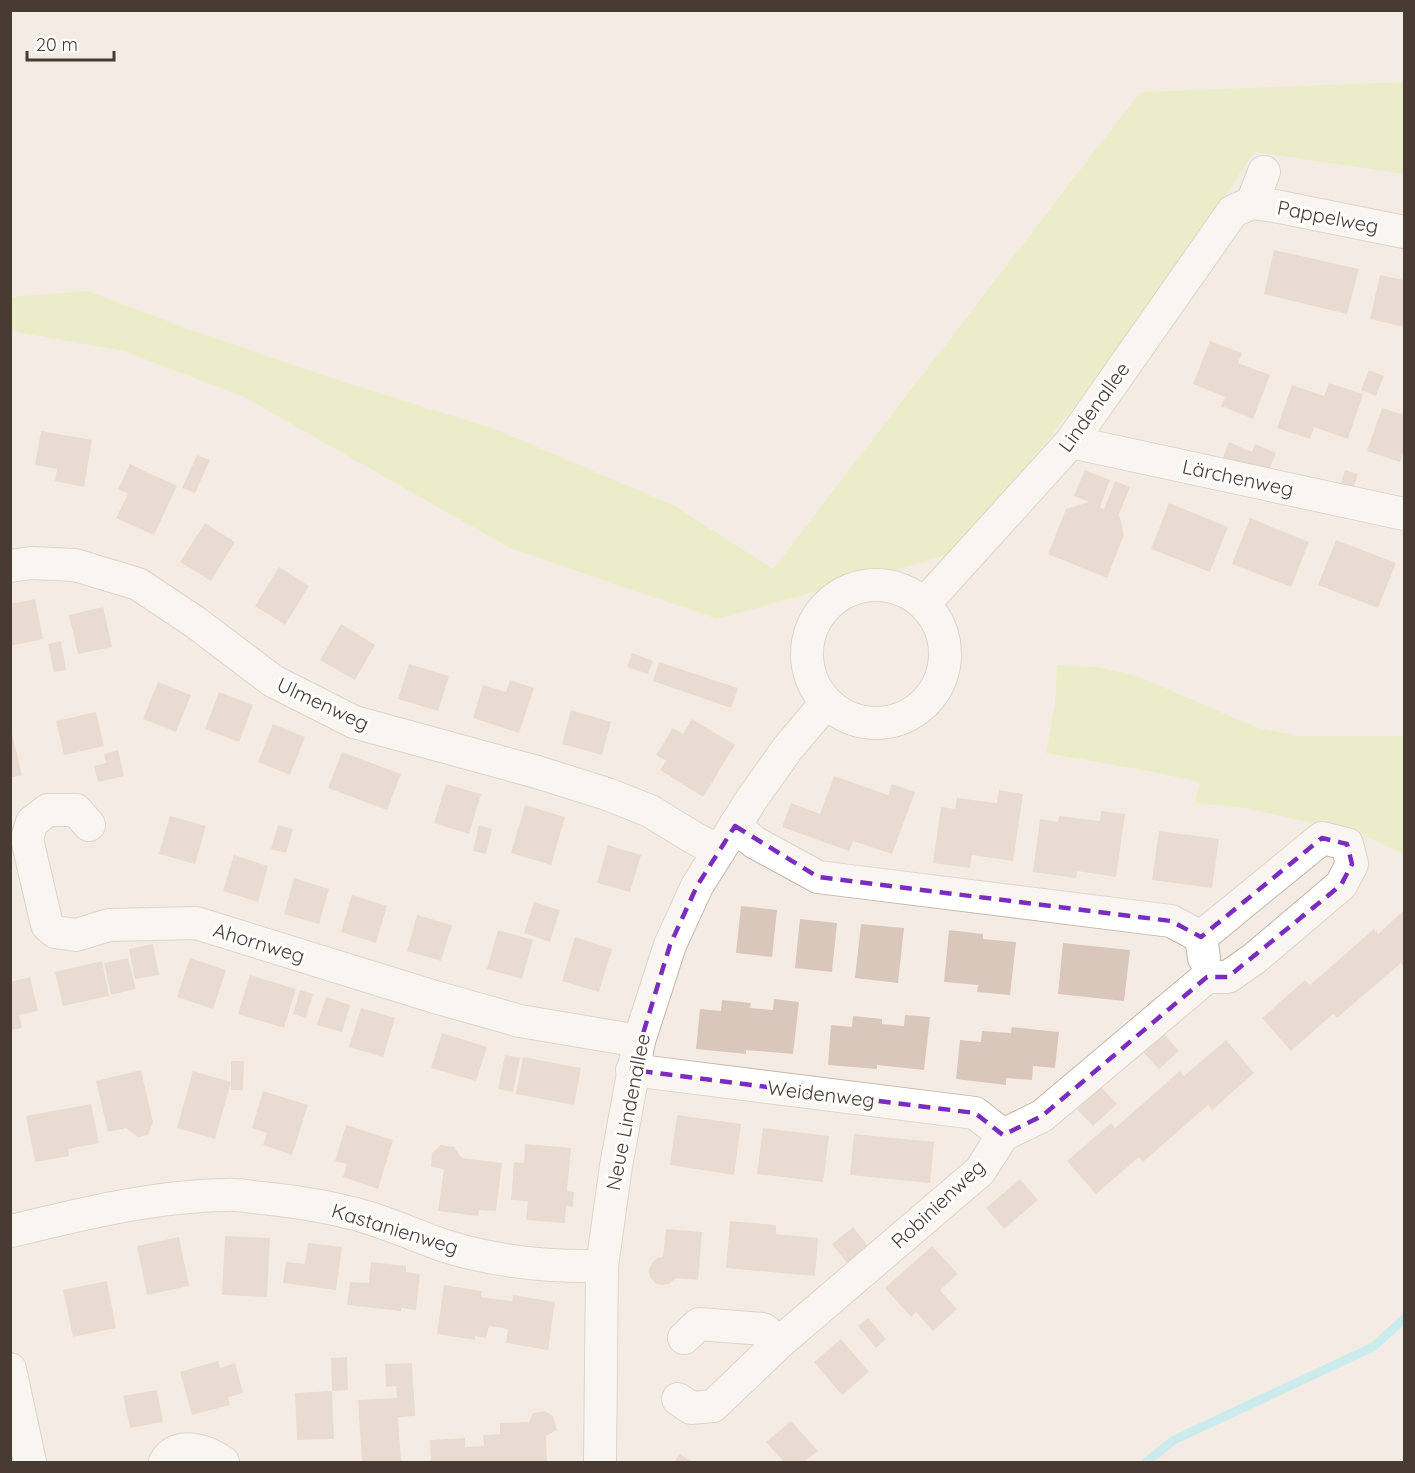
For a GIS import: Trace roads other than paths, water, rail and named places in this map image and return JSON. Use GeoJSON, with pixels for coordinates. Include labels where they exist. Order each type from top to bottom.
{"type":"FeatureCollection","features":[{"type":"Feature","properties":{"kind":"street"},"geometry":{"type":"LineString","coordinates":[[1252,203],[1264,172]]}},
{"type":"Feature","properties":{"kind":"street","name":"Pappelweg"},"geometry":{"type":"LineString","coordinates":[[1252,203],[1404,232]]}},
{"type":"Feature","properties":{"kind":"street","name":"Lindenallee"},"geometry":{"type":"LineString","coordinates":[[924,604],[1071,442],[1233,211],[1252,203]]}},
{"type":"Feature","properties":{"kind":"street","name":"Lärchenweg"},"geometry":{"type":"LineString","coordinates":[[1071,442],[1404,514]]}},
{"type":"Feature","properties":{"kind":"street","name":"Ulmenweg"},"geometry":{"type":"LineString","coordinates":[[10,566],[31,563],[75,565],[138,584],[195,622],[273,681],[354,722],[537,772],[607,794],[650,811],[694,838],[727,839]]}},
{"type":"Feature","properties":{"kind":"street"},"geometry":{"type":"LineString","coordinates":[[886,585],[907,592],[924,604],[939,624],[946,647],[944,672],[934,694],[916,711],[894,722],[870,724],[846,717],[826,703],[814,686],[807,665],[807,643],[814,623],[826,605],[844,593],[864,586],[886,585]]}},
{"type":"Feature","properties":{"kind":"street","name":"Neue Lindenallee"},"geometry":{"type":"LineString","coordinates":[[600,1462],[602,1266],[635,1056],[670,945],[697,886],[788,748],[826,703]]}},
{"type":"Feature","properties":{"kind":"street","name":"Ahornweg"},"geometry":{"type":"LineString","coordinates":[[89,825],[76,810],[48,810],[32,822],[27,839],[47,926],[55,932],[76,935],[110,926],[196,923],[435,998],[635,1056]]}},
{"type":"Feature","properties":{"kind":"street"},"geometry":{"type":"LineString","coordinates":[[1003,1135],[1042,1116],[1207,977],[1228,977],[1255,958],[1341,885],[1352,864],[1347,844],[1322,838],[1201,937]]}},
{"type":"Feature","properties":{"kind":"street"},"geometry":{"type":"LineString","coordinates":[[727,839],[754,842],[818,877],[1171,921],[1201,937]]}},
{"type":"Feature","properties":{"kind":"street"},"geometry":{"type":"LineString","coordinates":[[1201,937],[1207,977]]}},
{"type":"Feature","properties":{"kind":"street","name":"Weidenweg"},"geometry":{"type":"LineString","coordinates":[[635,1056],[975,1113],[1003,1135]]}},
{"type":"Feature","properties":{"kind":"street","name":"Robinienweg"},"geometry":{"type":"LineString","coordinates":[[678,1399],[690,1408],[713,1406],[780,1342],[980,1171],[1003,1135]]}},
{"type":"Feature","properties":{"kind":"street","name":"Kastanienweg"},"geometry":{"type":"LineString","coordinates":[[11,1231],[78,1215],[179,1197],[228,1194],[302,1202],[349,1212],[446,1246],[504,1260],[571,1266],[602,1266]]}},
{"type":"Feature","properties":{"kind":"street"},"geometry":{"type":"LineString","coordinates":[[684,1338],[699,1324],[763,1329],[780,1342]]}},
{"type":"Feature","properties":{"kind":"street"},"geometry":{"type":"LineString","coordinates":[[10,1370],[30,1462]]}},
{"type":"Feature","properties":{"kind":"street"},"geometry":{"type":"LineString","coordinates":[[165,1462],[175,1453],[189,1449],[209,1453],[223,1462]]}},
{"type":"Feature","properties":{"kind":"waterway"},"geometry":{"type":"LineString","coordinates":[[1146,1462],[1174,1440],[1373,1347],[1404,1319]]}}]}
